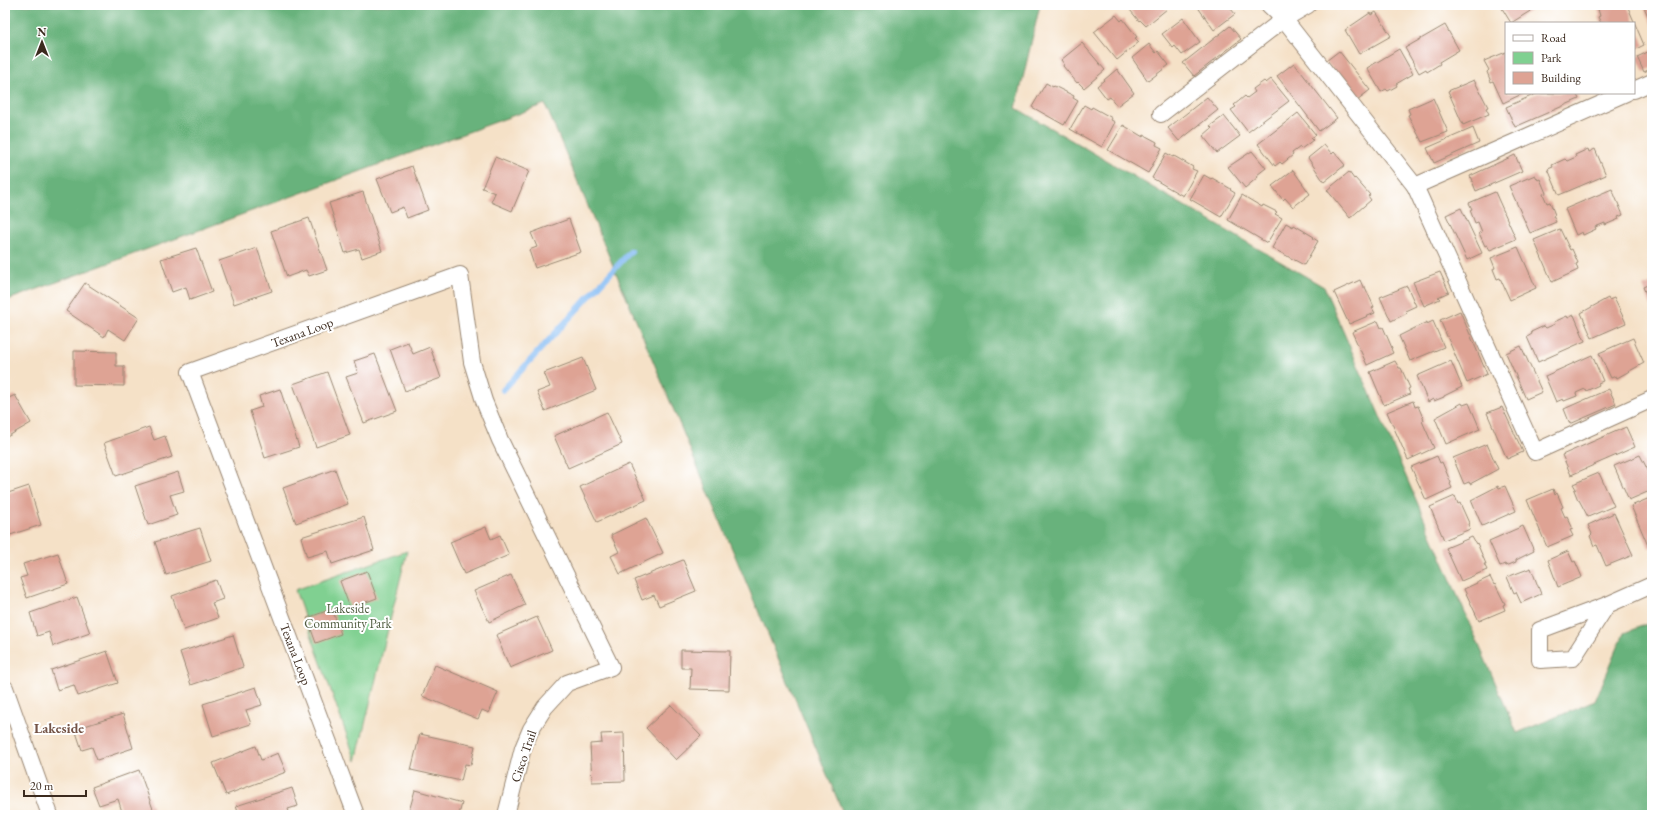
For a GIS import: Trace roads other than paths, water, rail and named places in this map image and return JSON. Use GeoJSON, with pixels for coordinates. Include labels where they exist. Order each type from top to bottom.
{"type":"FeatureCollection","features":[{"type":"Feature","properties":{"kind":"street"},"geometry":{"type":"LineString","coordinates":[[1270,5],[1284,19],[1415,186],[1535,452],[1652,399]]}},
{"type":"Feature","properties":{"kind":"street"},"geometry":{"type":"LineString","coordinates":[[1162,114],[1284,19],[1308,5]]}},
{"type":"Feature","properties":{"kind":"street"},"geometry":{"type":"LineString","coordinates":[[1635,90],[1652,82]]}},
{"type":"Feature","properties":{"kind":"street"},"geometry":{"type":"LineString","coordinates":[[1415,186],[1624,94]]}},
{"type":"Feature","properties":{"kind":"street","name":"Texana Loop"},"geometry":{"type":"LineString","coordinates":[[356,815],[190,372],[460,275],[472,362],[484,401],[500,440],[611,667]]}},
{"type":"Feature","properties":{"kind":"street"},"geometry":{"type":"LineString","coordinates":[[1607,605],[1652,585]]}},
{"type":"Feature","properties":{"kind":"street","name":"Cisco Trail"},"geometry":{"type":"LineString","coordinates":[[506,815],[523,748],[532,728],[545,707],[567,683],[611,667]]}},
{"type":"Feature","properties":{"kind":"street"},"geometry":{"type":"LineString","coordinates":[[5,688],[50,815]]}},
{"type":"Feature","properties":{"kind":"waterway"},"geometry":{"type":"LineString","coordinates":[[503,390],[631,251]]}},
{"type":"Feature","properties":{"kind":"district","name":"Lakeside"},"geometry":{"type":"Point","coordinates":[59,728]}},
{"type":"Feature","properties":{"kind":"park label","name":"Lakeside Community Park"},"geometry":{"type":"Point","coordinates":[348,616]}}]}
